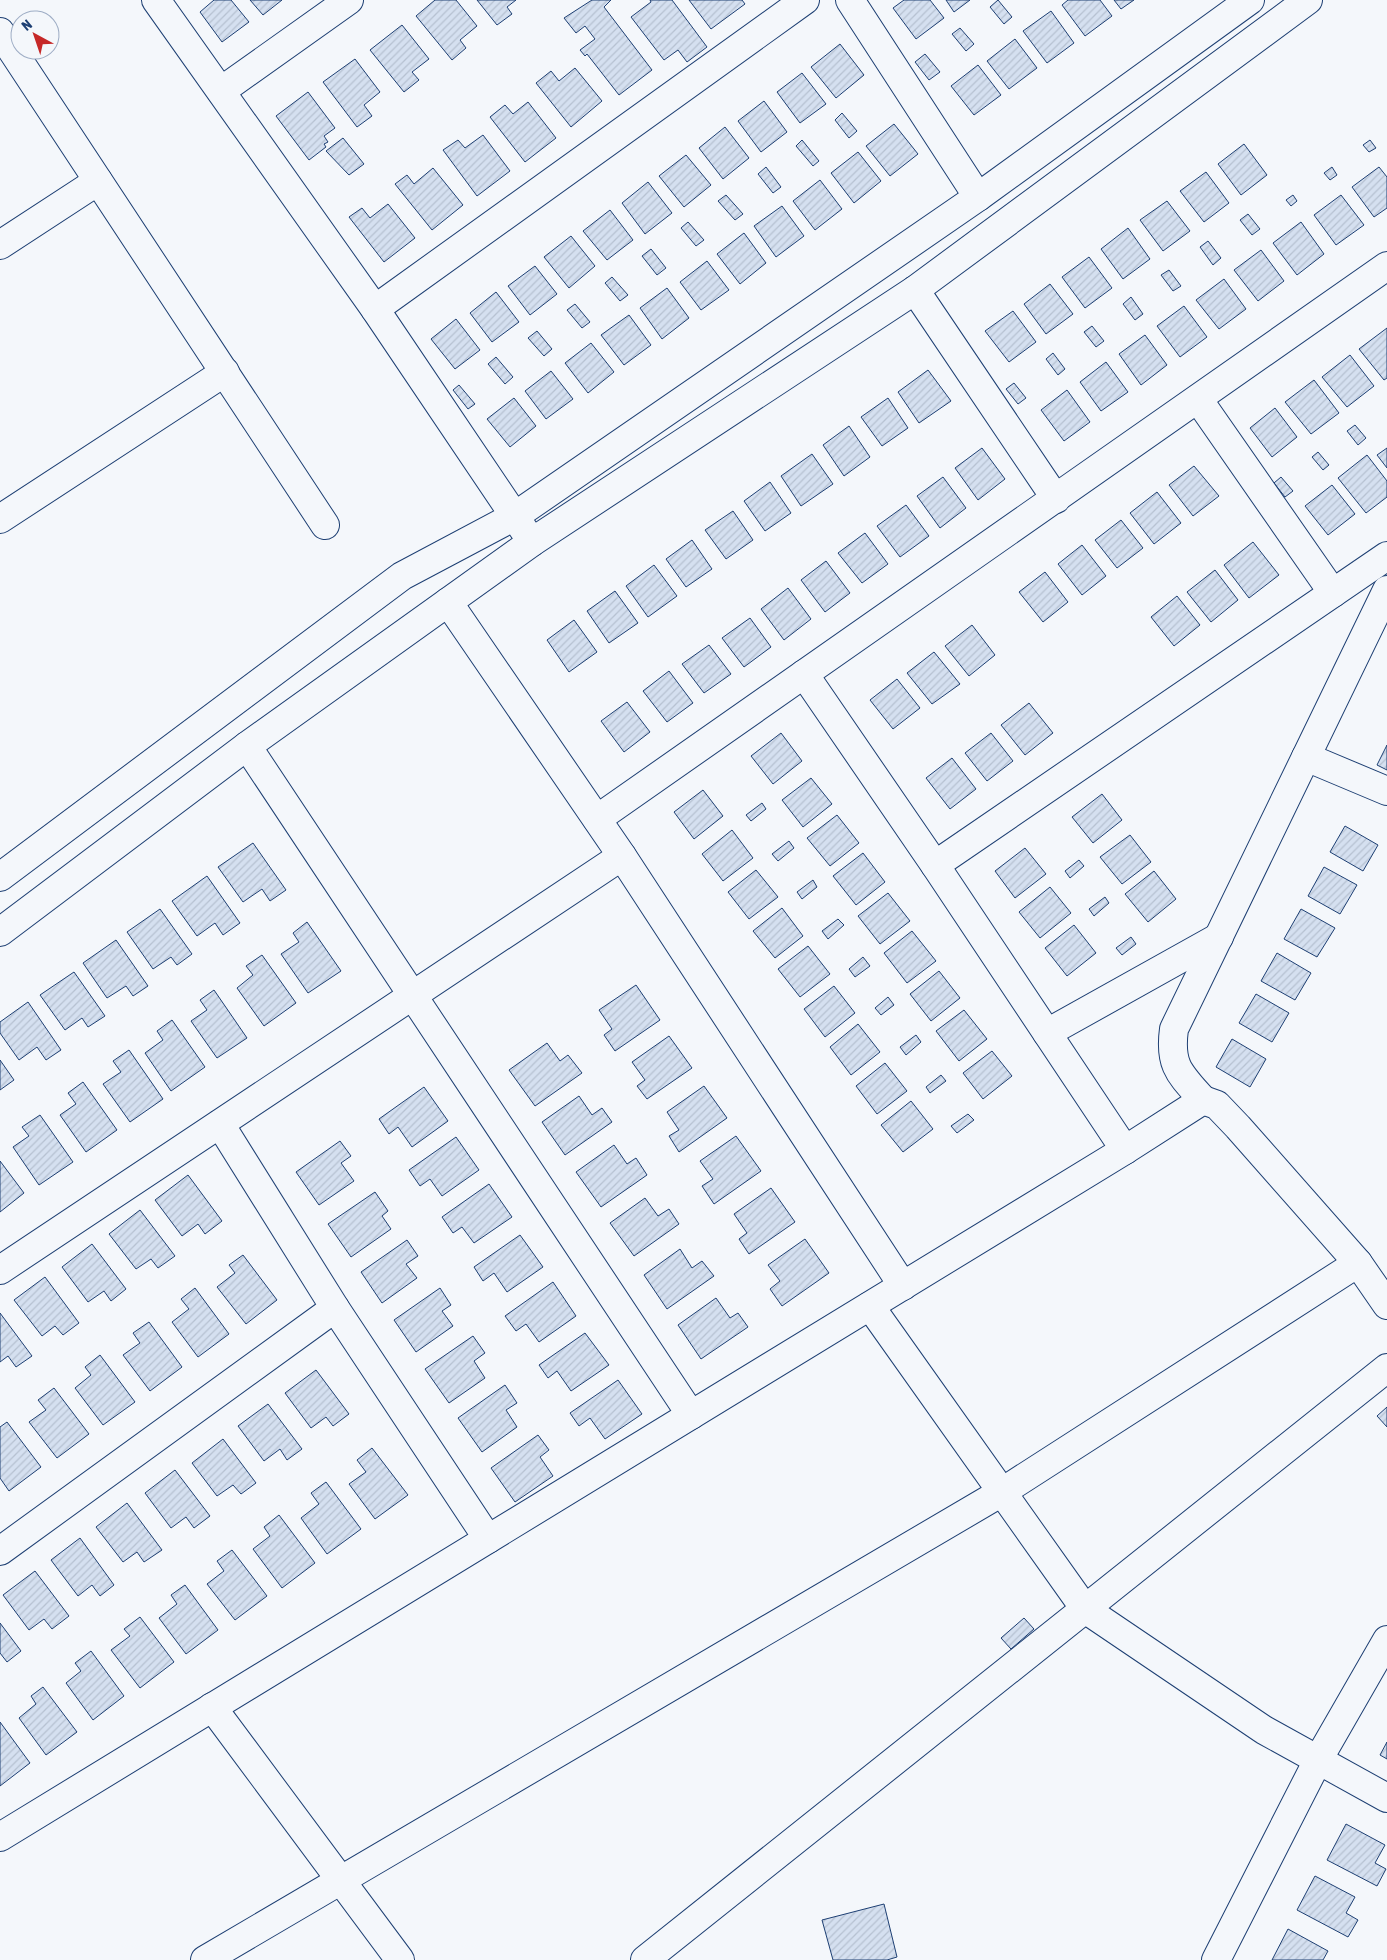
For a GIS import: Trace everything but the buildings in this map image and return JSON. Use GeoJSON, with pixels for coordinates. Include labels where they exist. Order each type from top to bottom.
{"type":"FeatureCollection","features":[{"type":"Feature","properties":{"kind":"street"},"geometry":{"type":"LineString","coordinates":[[156,0],[375,309],[532,542]]}},
{"type":"Feature","properties":{"kind":"street"},"geometry":{"type":"LineString","coordinates":[[221,91],[349,0]]}},
{"type":"Feature","properties":{"kind":"street"},"geometry":{"type":"LineString","coordinates":[[375,309],[805,0]]}},
{"type":"Feature","properties":{"kind":"street"},"geometry":{"type":"LineString","coordinates":[[850,0],[978,197]]}},
{"type":"Feature","properties":{"kind":"street"},"geometry":{"type":"LineString","coordinates":[[0,877],[402,576],[515,516],[978,197],[1250,0]]}},
{"type":"Feature","properties":{"kind":"street"},"geometry":{"type":"LineString","coordinates":[[0,932],[247,746],[532,542],[916,290],[1308,0]]}},
{"type":"Feature","properties":{"kind":"street"},"geometry":{"type":"LineString","coordinates":[[0,32],[325,525]]}},
{"type":"Feature","properties":{"kind":"street"},"geometry":{"type":"LineString","coordinates":[[0,245],[98,181]]}},
{"type":"Feature","properties":{"kind":"street"},"geometry":{"type":"LineString","coordinates":[[597,819],[1387,266]]}},
{"type":"Feature","properties":{"kind":"street"},"geometry":{"type":"LineString","coordinates":[[916,290],[1056,499]]}},
{"type":"Feature","properties":{"kind":"street"},"geometry":{"type":"LineString","coordinates":[[0,519],[225,372]]}},
{"type":"Feature","properties":{"kind":"street"},"geometry":{"type":"LineString","coordinates":[[1198,399],[1333,593]]}},
{"type":"Feature","properties":{"kind":"street"},"geometry":{"type":"LineString","coordinates":[[936,865],[1387,556]]}},
{"type":"Feature","properties":{"kind":"street"},"geometry":{"type":"LineString","coordinates":[[1387,590],[1174,1029],[1171,1049],[1179,1073],[1203,1100],[1217,1105],[1358,1263],[1387,1306]]}},
{"type":"Feature","properties":{"kind":"street"},"geometry":{"type":"LineString","coordinates":[[448,602],[622,856],[903,1286]]}},
{"type":"Feature","properties":{"kind":"street"},"geometry":{"type":"LineString","coordinates":[[804,674],[936,865],[1125,1150]]}},
{"type":"Feature","properties":{"kind":"street"},"geometry":{"type":"LineString","coordinates":[[247,746],[691,1415]]}},
{"type":"Feature","properties":{"kind":"street"},"geometry":{"type":"LineString","coordinates":[[1306,757],[1387,791]]}},
{"type":"Feature","properties":{"kind":"street"},"geometry":{"type":"LineString","coordinates":[[0,1270],[622,856]]}},
{"type":"Feature","properties":{"kind":"street"},"geometry":{"type":"LineString","coordinates":[[1047,1033],[1219,937]]}},
{"type":"Feature","properties":{"kind":"street"},"geometry":{"type":"LineString","coordinates":[[0,1837],[1125,1150],[1203,1100]]}},
{"type":"Feature","properties":{"kind":"street"},"geometry":{"type":"LineString","coordinates":[[220,1124],[335,1308],[488,1539]]}},
{"type":"Feature","properties":{"kind":"street"},"geometry":{"type":"LineString","coordinates":[[205,1960],[1002,1492],[1358,1263]]}},
{"type":"Feature","properties":{"kind":"street"},"geometry":{"type":"LineString","coordinates":[[870,1306],[1085,1609],[1264,1730],[1387,1798]]}},
{"type":"Feature","properties":{"kind":"street"},"geometry":{"type":"LineString","coordinates":[[0,1551],[335,1308]]}},
{"type":"Feature","properties":{"kind":"street"},"geometry":{"type":"LineString","coordinates":[[645,1960],[1387,1368]]}},
{"type":"Feature","properties":{"kind":"street"},"geometry":{"type":"LineString","coordinates":[[1216,1960],[1318,1760],[1387,1640]]}},
{"type":"Feature","properties":{"kind":"street"},"geometry":{"type":"LineString","coordinates":[[212,1707],[400,1960]]}}]}
